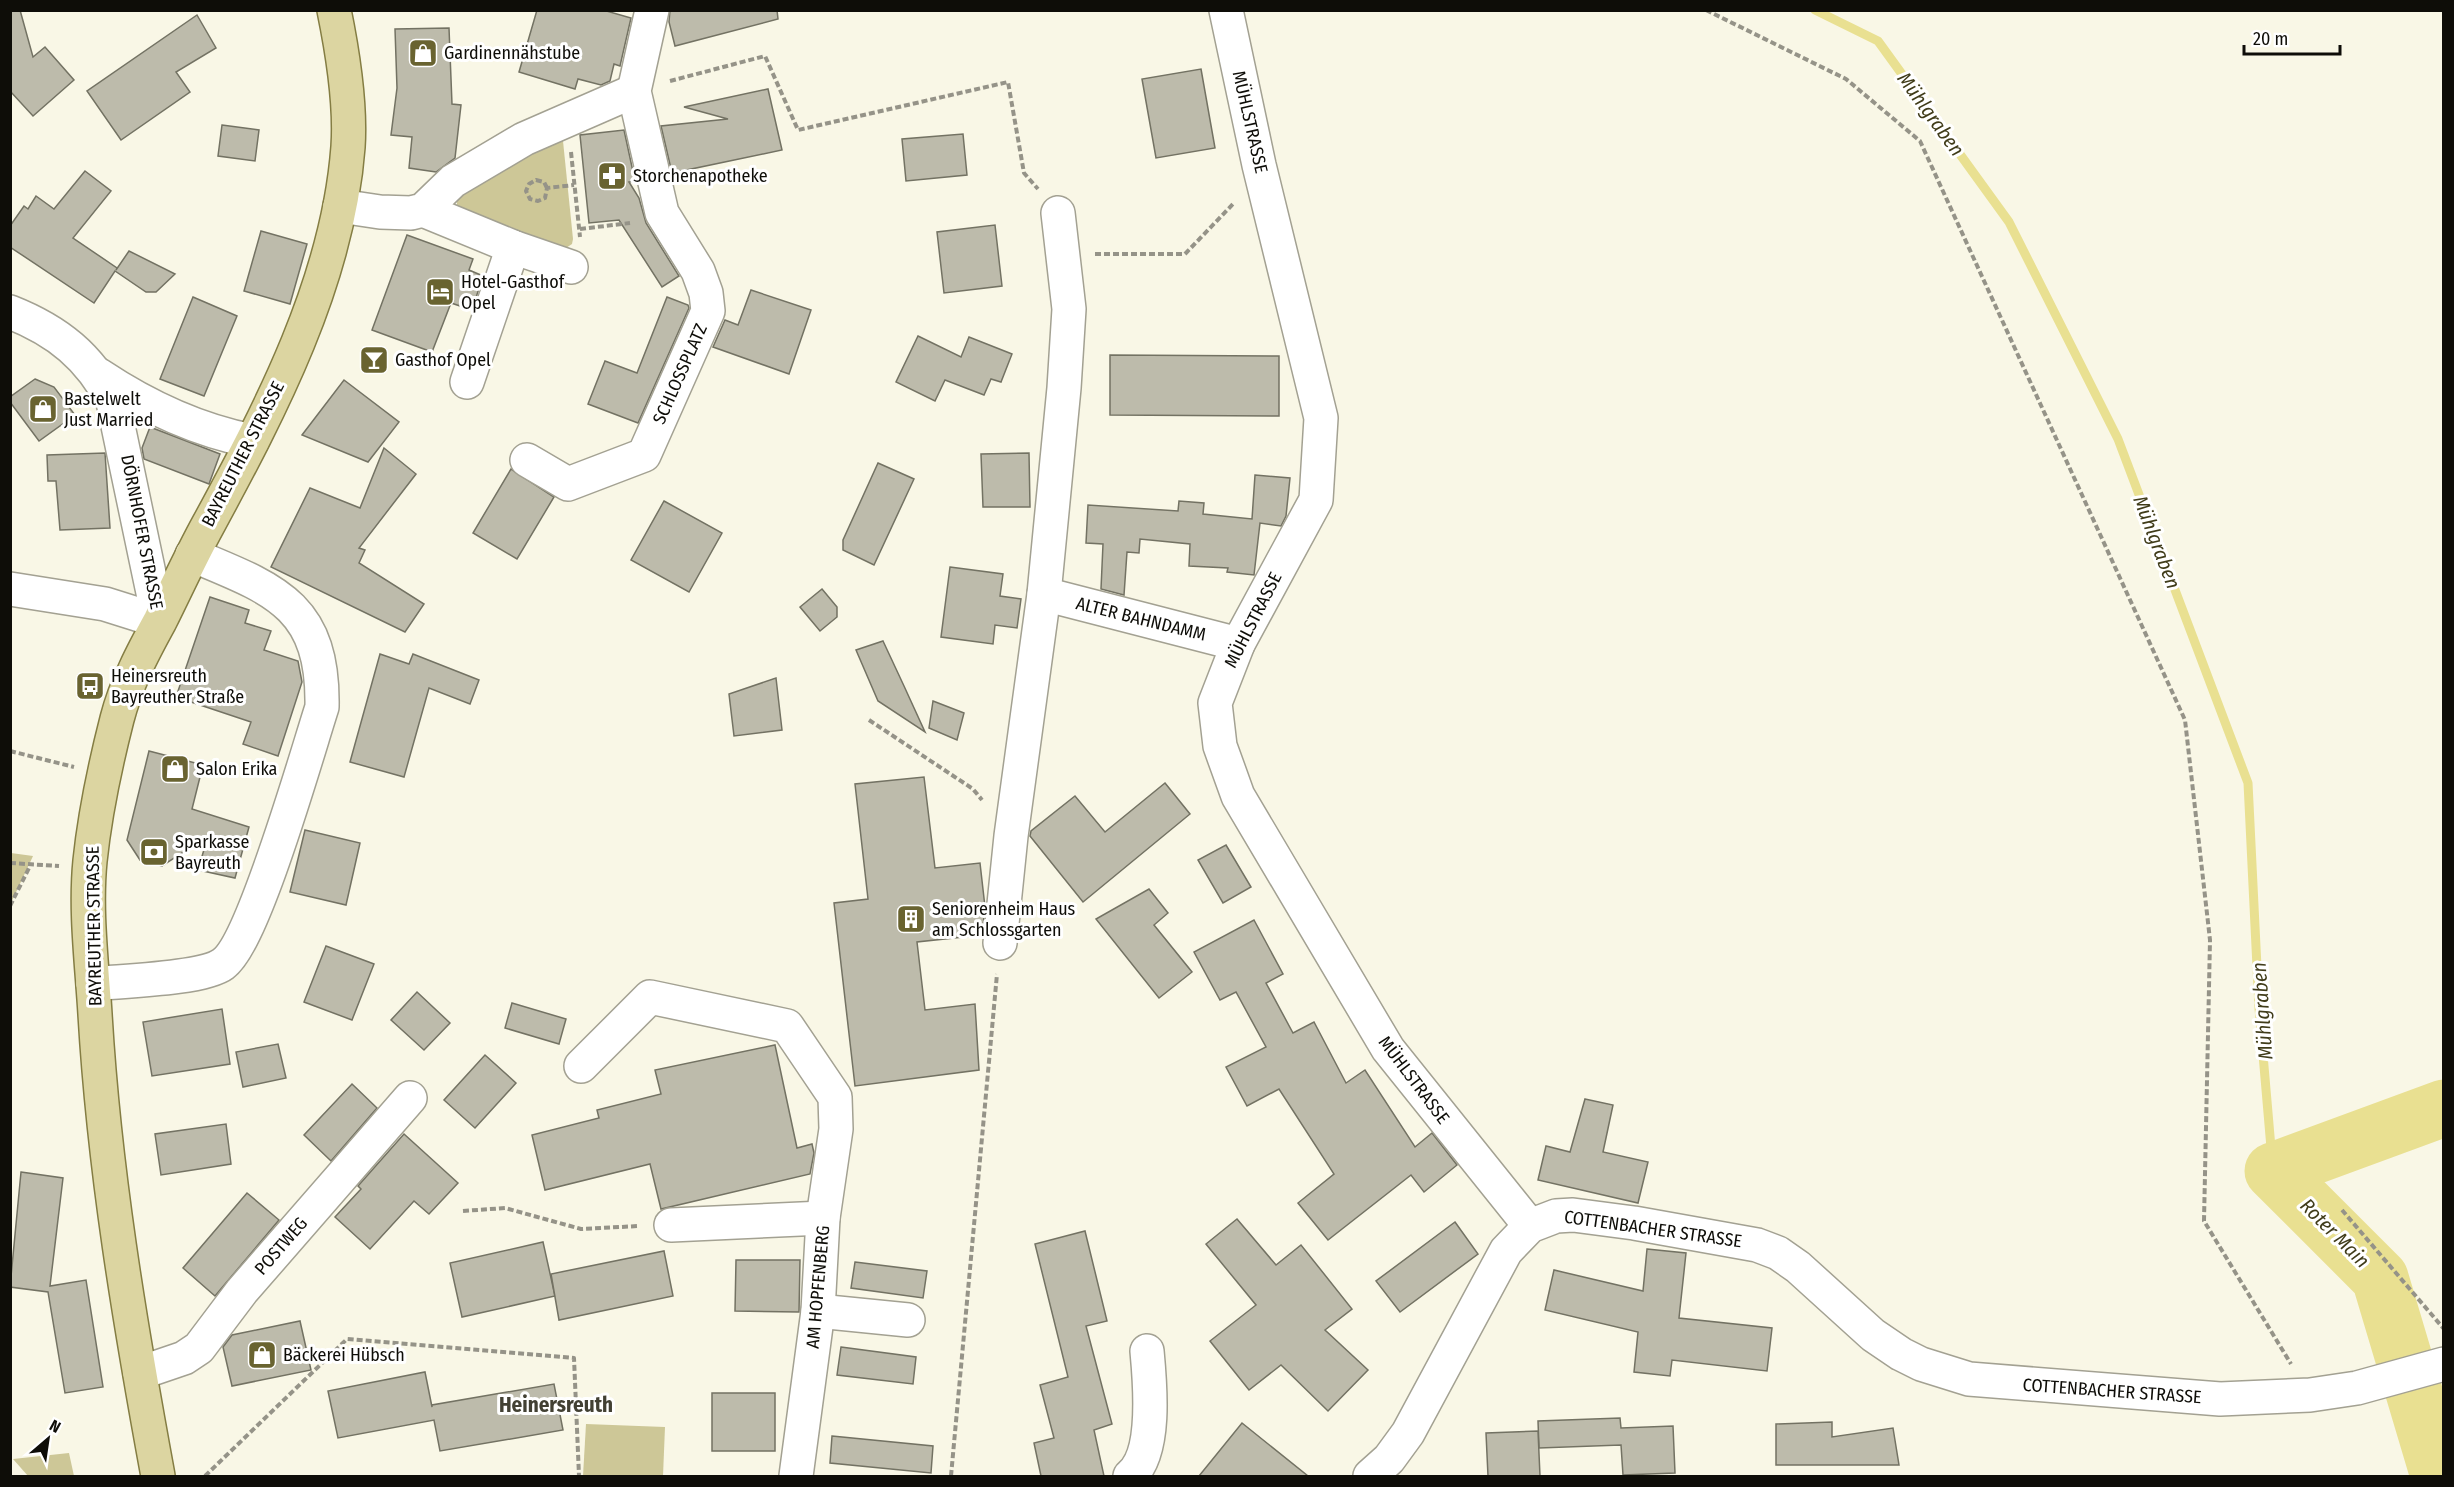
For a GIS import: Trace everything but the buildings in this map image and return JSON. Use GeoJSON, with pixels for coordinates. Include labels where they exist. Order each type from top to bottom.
{"type":"FeatureCollection","features":[{"type":"Feature","properties":{"kind":"main road","name":"BAYREUTHER STRASSE"},"geometry":{"type":"LineString","coordinates":[[158,1476],[125,1289],[102,1109],[93,984],[90,866],[98,799],[118,714],[137,663],[252,441],[293,353],[313,302],[340,206],[348,145],[346,98],[334,10]]}},
{"type":"Feature","properties":{"kind":"street","name":"SCHLOSSPLATZ"},"geometry":{"type":"LineString","coordinates":[[527,460],[568,484],[644,455],[708,311],[706,293],[698,271],[662,213],[634,91],[652,10]]}},
{"type":"Feature","properties":{"kind":"street","name":"MÜHLSTRASSE"},"geometry":{"type":"LineString","coordinates":[[1226,10],[1259,165],[1321,418],[1316,500],[1238,644],[1215,703],[1220,746],[1238,796],[1388,1049],[1530,1226]]}},
{"type":"Feature","properties":{"kind":"street"},"geometry":{"type":"LineString","coordinates":[[423,210],[453,182],[524,139],[634,91]]}},
{"type":"Feature","properties":{"kind":"street"},"geometry":{"type":"LineString","coordinates":[[340,206],[390,212],[423,210],[513,247],[571,267]]}},
{"type":"Feature","properties":{"kind":"street"},"geometry":{"type":"LineString","coordinates":[[1000,944],[1011,836],[1044,594],[1064,388],[1069,309],[1058,213]]}},
{"type":"Feature","properties":{"kind":"street"},"geometry":{"type":"LineString","coordinates":[[467,382],[513,247]]}},
{"type":"Feature","properties":{"kind":"street","name":"DÖRNHOFER STRASSE"},"geometry":{"type":"LineString","coordinates":[[10,312],[28,319],[81,355],[99,375],[113,402],[121,429],[159,621]]}},
{"type":"Feature","properties":{"kind":"street","name":"DÖRNHOFER STRASSE"},"geometry":{"type":"LineString","coordinates":[[99,375],[159,411],[206,430],[252,441]]}},
{"type":"Feature","properties":{"kind":"street"},"geometry":{"type":"LineString","coordinates":[[93,984],[205,971],[223,964],[238,947],[256,907],[322,707],[323,672],[310,632],[289,604],[256,582],[192,555]]}},
{"type":"Feature","properties":{"kind":"street"},"geometry":{"type":"LineString","coordinates":[[10,589],[105,604],[159,621]]}},
{"type":"Feature","properties":{"kind":"street","name":"ALTER BAHNDAMM"},"geometry":{"type":"LineString","coordinates":[[1044,594],[1238,644]]}},
{"type":"Feature","properties":{"kind":"street","name":"AM HOPFENBERG"},"geometry":{"type":"LineString","coordinates":[[581,1066],[650,997],[787,1026],[835,1097],[836,1130],[824,1218],[818,1311],[796,1476]]}},
{"type":"Feature","properties":{"kind":"street","name":"POSTWEG"},"geometry":{"type":"LineString","coordinates":[[140,1373],[184,1358],[199,1348],[242,1291],[410,1098]]}},
{"type":"Feature","properties":{"kind":"street","name":"COTTENBACHER STRASSE"},"geometry":{"type":"LineString","coordinates":[[1374,1475],[1408,1433],[1506,1251],[1530,1226],[1543,1218],[1573,1215],[1684,1230],[1757,1245],[1778,1253],[1798,1267],[1873,1335],[1901,1354],[1921,1364],[1969,1379],[2220,1399],[2310,1395],[2357,1388],[2440,1364]]}},
{"type":"Feature","properties":{"kind":"street"},"geometry":{"type":"LineString","coordinates":[[671,1225],[824,1218]]}},
{"type":"Feature","properties":{"kind":"street"},"geometry":{"type":"LineString","coordinates":[[818,1311],[908,1320]]}},
{"type":"Feature","properties":{"kind":"street"},"geometry":{"type":"LineString","coordinates":[[1130,1476],[1135,1472],[1147,1441],[1152,1396],[1147,1351]]}},
{"type":"Feature","properties":{"kind":"path"},"geometry":{"type":"LineString","coordinates":[[1706,10],[1846,79],[1920,141],[2185,720],[2210,940],[2204,1221],[2310,1395]]}},
{"type":"Feature","properties":{"kind":"path"},"geometry":{"type":"LineString","coordinates":[[634,91],[765,56],[798,130],[1008,82],[1024,173],[1058,213]]}},
{"type":"Feature","properties":{"kind":"path"},"geometry":{"type":"LineString","coordinates":[[571,154],[580,229],[578,252],[571,267]]}},
{"type":"Feature","properties":{"kind":"path"},"geometry":{"type":"LineString","coordinates":[[536,180],[544,182],[547,188],[547,194],[538,201],[530,199],[527,193],[529,183],[536,180]]}},
{"type":"Feature","properties":{"kind":"path"},"geometry":{"type":"LineString","coordinates":[[547,188],[574,185]]}},
{"type":"Feature","properties":{"kind":"path"},"geometry":{"type":"LineString","coordinates":[[1064,254],[1185,254],[1233,206],[1235,197]]}},
{"type":"Feature","properties":{"kind":"path"},"geometry":{"type":"LineString","coordinates":[[580,229],[627,223]]}},
{"type":"Feature","properties":{"kind":"path"},"geometry":{"type":"LineString","coordinates":[[869,720],[973,789],[1011,836]]}},
{"type":"Feature","properties":{"kind":"path"},"geometry":{"type":"LineString","coordinates":[[10,751],[75,767]]}},
{"type":"Feature","properties":{"kind":"path"},"geometry":{"type":"LineString","coordinates":[[10,863],[30,866],[10,906]]}},
{"type":"Feature","properties":{"kind":"path"},"geometry":{"type":"LineString","coordinates":[[951,1476],[1000,944]]}},
{"type":"Feature","properties":{"kind":"path"},"geometry":{"type":"LineString","coordinates":[[463,1211],[505,1208],[581,1229],[671,1225]]}},
{"type":"Feature","properties":{"kind":"path"},"geometry":{"type":"LineString","coordinates":[[2342,1210],[2444,1329]]}},
{"type":"Feature","properties":{"kind":"path"},"geometry":{"type":"LineString","coordinates":[[205,1476],[347,1339],[574,1358],[579,1476]]}},
{"type":"Feature","properties":{"kind":"shaded area"},"geometry":{"type":"Polygon","coordinates":[[[554,137],[563,141],[572,244],[563,250],[457,207],[457,197],[554,137]]]}},
{"type":"Feature","properties":{"kind":"shaded area"},"geometry":{"type":"Polygon","coordinates":[[[10,853],[33,856],[11,903],[10,853]]]}},
{"type":"Feature","properties":{"kind":"shaded area"},"geometry":{"type":"Polygon","coordinates":[[[586,1424],[665,1427],[663,1476],[583,1476],[586,1424]]]}},
{"type":"Feature","properties":{"kind":"shaded area"},"geometry":{"type":"Polygon","coordinates":[[[69,1453],[74,1476],[28,1476],[13,1459],[69,1453]]]}},
{"type":"Feature","properties":{"kind":"waterway","name":"Mühlgraben"},"geometry":{"type":"LineString","coordinates":[[1815,10],[1878,41],[2009,222],[2118,439],[2248,783],[2259,1008],[2273,1171]]}},
{"type":"Feature","properties":{"kind":"waterway","name":"Roter Main"},"geometry":{"type":"LineString","coordinates":[[2439,1476],[2380,1278],[2273,1171],[2444,1108]]}},
{"type":"Feature","properties":{"kind":"place","name":"Gardinennähstube"},"geometry":{"type":"Point","coordinates":[423,53]}},
{"type":"Feature","properties":{"kind":"place","name":"Storchenapotheke"},"geometry":{"type":"Point","coordinates":[612,176]}},
{"type":"Feature","properties":{"kind":"place","name":"Hotel-Gasthof Opel"},"geometry":{"type":"Point","coordinates":[440,292]}},
{"type":"Feature","properties":{"kind":"place","name":"Gasthof Opel"},"geometry":{"type":"Point","coordinates":[374,360]}},
{"type":"Feature","properties":{"kind":"place","name":"Bastelwelt Just Married"},"geometry":{"type":"Point","coordinates":[43,409]}},
{"type":"Feature","properties":{"kind":"place","name":"Heinersreuth Bayreuther Straße"},"geometry":{"type":"Point","coordinates":[90,686]}},
{"type":"Feature","properties":{"kind":"place","name":"Salon Erika"},"geometry":{"type":"Point","coordinates":[175,769]}},
{"type":"Feature","properties":{"kind":"place","name":"Sparkasse Bayreuth"},"geometry":{"type":"Point","coordinates":[154,852]}},
{"type":"Feature","properties":{"kind":"place","name":"Seniorenheim Haus am Schlossgarten"},"geometry":{"type":"Point","coordinates":[911,919]}},
{"type":"Feature","properties":{"kind":"place","name":"Bäckerei Hübsch"},"geometry":{"type":"Point","coordinates":[262,1355]}},
{"type":"Feature","properties":{"kind":"district","name":"Heinersreuth"},"geometry":{"type":"Point","coordinates":[556,1405]}}]}
